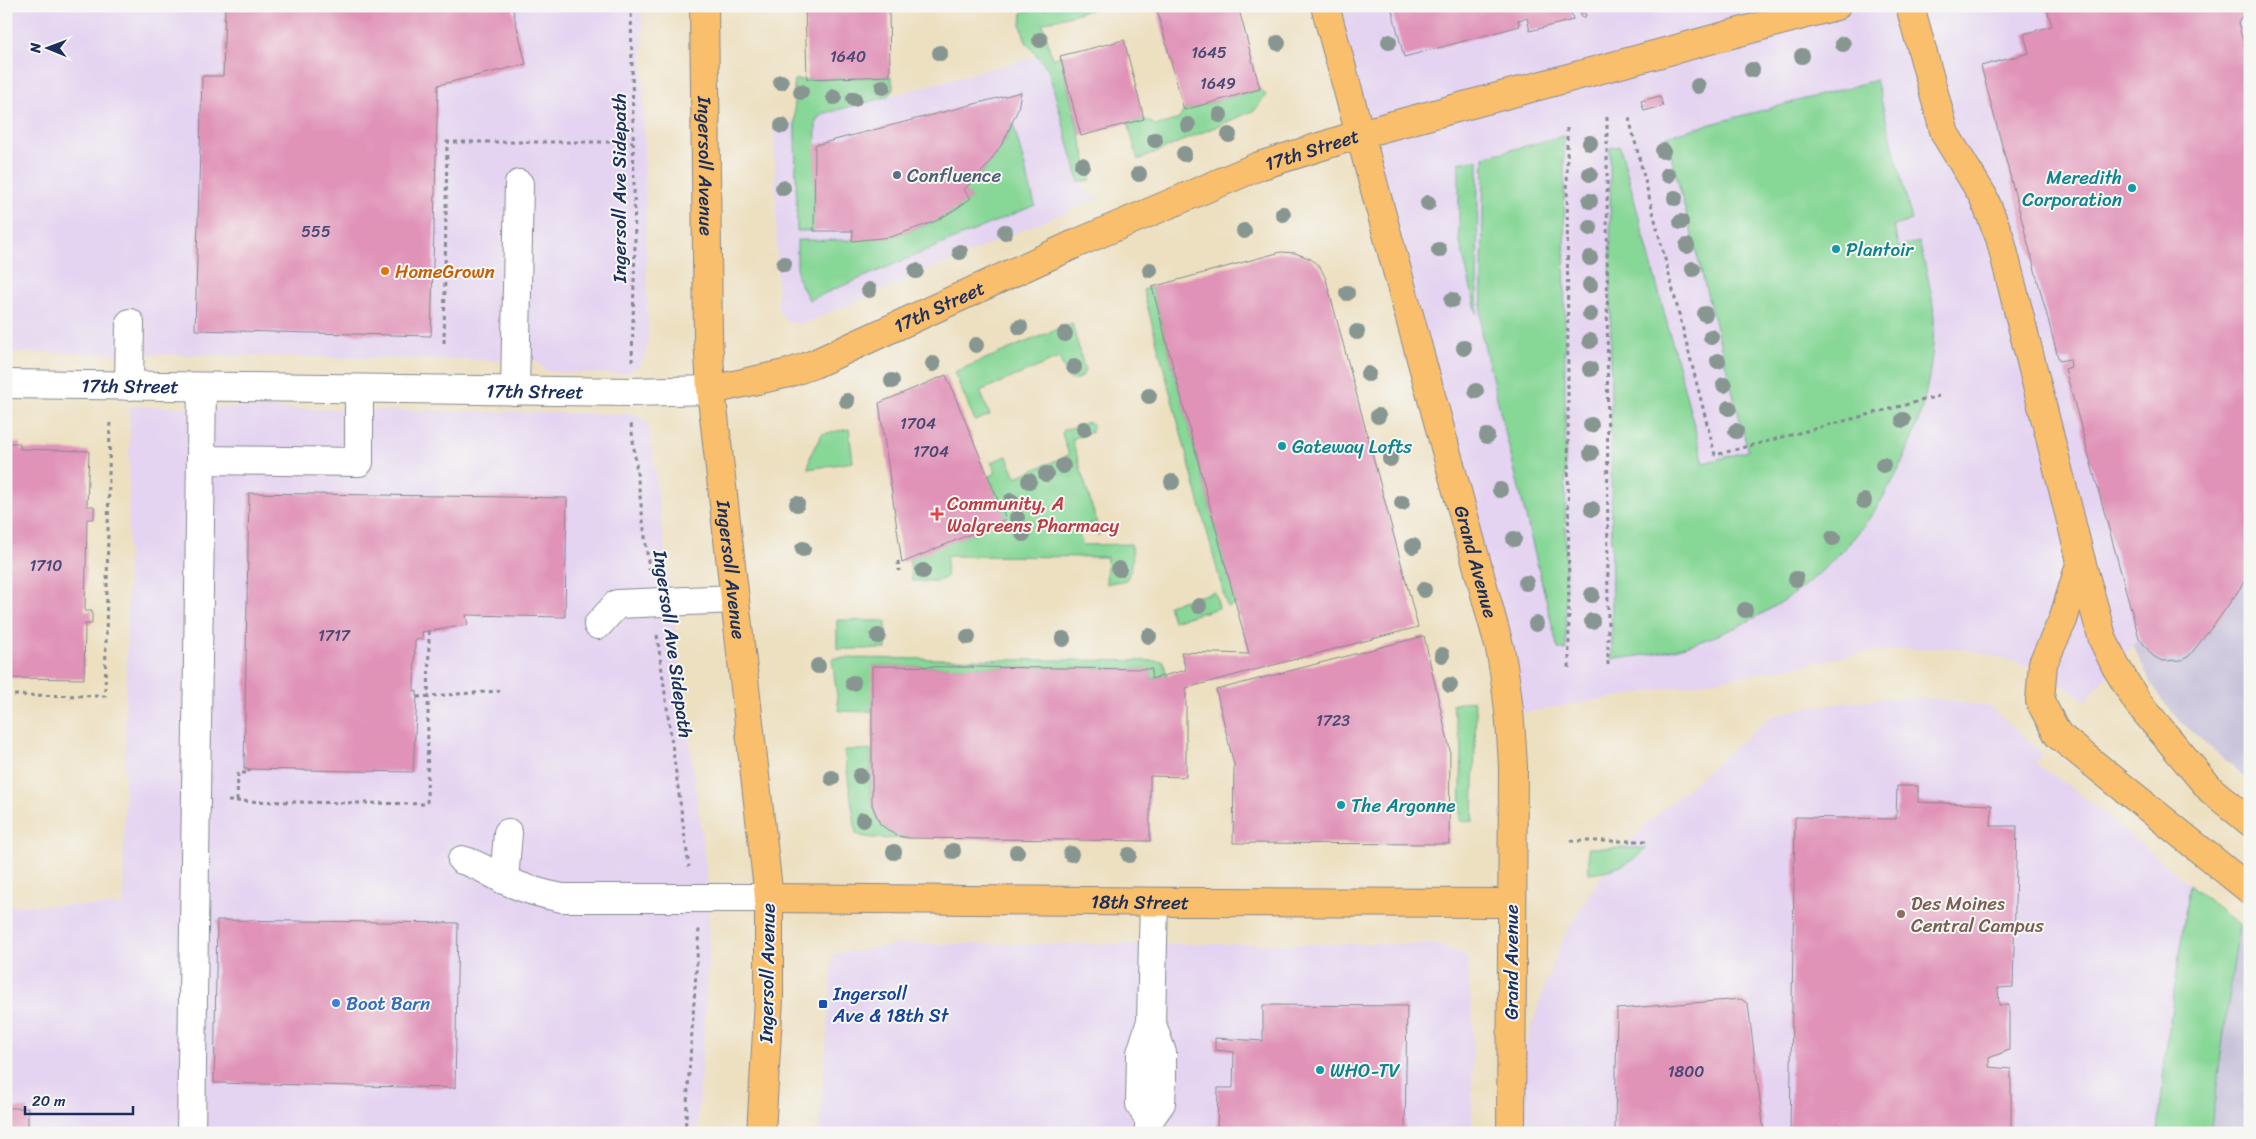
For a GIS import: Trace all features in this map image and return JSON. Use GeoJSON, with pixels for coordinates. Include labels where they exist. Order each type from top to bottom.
{"type":"FeatureCollection","features":[{"type":"Feature","properties":{"kind":"main road","name":"Ingersoll Avenue"},"geometry":{"type":"LineString","coordinates":[[704,6],[708,336],[711,390],[769,898],[769,999],[761,1133]]}},
{"type":"Feature","properties":{"kind":"main road","name":"Grand Avenue"},"geometry":{"type":"LineString","coordinates":[[1325,6],[1503,665],[1511,716],[1511,1133]]}},
{"type":"Feature","properties":{"kind":"main road","name":"17th Street"},"geometry":{"type":"LineString","coordinates":[[711,390],[789,373],[814,364],[1184,196],[1259,166],[1360,134],[1836,6]]}},
{"type":"Feature","properties":{"kind":"main road"},"geometry":{"type":"LineString","coordinates":[[1910,6],[1945,134],[1983,196],[2000,238],[2094,612],[2116,667],[2138,703],[2211,790],[2250,822]]}},
{"type":"Feature","properties":{"kind":"main road"},"geometry":{"type":"LineString","coordinates":[[2081,561],[2063,620],[2044,663],[2040,701],[2058,735],[2250,890]]}},
{"type":"Feature","properties":{"kind":"main road","name":"18th Street"},"geometry":{"type":"LineString","coordinates":[[769,898],[1511,903]]}},
{"type":"Feature","properties":{"kind":"street"},"geometry":{"type":"LineString","coordinates":[[515,391],[519,184]]}},
{"type":"Feature","properties":{"kind":"street"},"geometry":{"type":"LineString","coordinates":[[129,386],[130,323]]}},
{"type":"Feature","properties":{"kind":"street","name":"17th Street"},"geometry":{"type":"LineString","coordinates":[[6,384],[515,391],[656,392],[711,390]]}},
{"type":"Feature","properties":{"kind":"street"},"geometry":{"type":"LineString","coordinates":[[191,1133],[202,387]]}},
{"type":"Feature","properties":{"kind":"street"},"geometry":{"type":"LineString","coordinates":[[201,460],[359,462],[359,389]]}},
{"type":"Feature","properties":{"kind":"street"},"geometry":{"type":"LineString","coordinates":[[598,625],[617,604],[735,599]]}},
{"type":"Feature","properties":{"kind":"street"},"geometry":{"type":"LineString","coordinates":[[504,880],[508,833]]}},
{"type":"Feature","properties":{"kind":"street"},"geometry":{"type":"LineString","coordinates":[[462,860],[478,864],[504,880],[534,892],[562,898],[769,898]]}},
{"type":"Feature","properties":{"kind":"street"},"geometry":{"type":"LineString","coordinates":[[1149,1126],[1161,1103],[1162,1082],[1162,1053],[1151,1021],[1154,902]]}},
{"type":"Feature","properties":{"kind":"path","name":"Ingersoll Ave Sidepath"},"geometry":{"type":"LineString","coordinates":[[631,6],[635,245],[632,370]]}},
{"type":"Feature","properties":{"kind":"path"},"geometry":{"type":"LineString","coordinates":[[1607,117],[1608,668]]}},
{"type":"Feature","properties":{"kind":"path"},"geometry":{"type":"LineString","coordinates":[[1629,118],[1715,455],[1939,396]]}},
{"type":"Feature","properties":{"kind":"path"},"geometry":{"type":"LineString","coordinates":[[1567,128],[1569,672]]}},
{"type":"Feature","properties":{"kind":"path"},"geometry":{"type":"LineString","coordinates":[[444,343],[447,142],[633,142]]}},
{"type":"Feature","properties":{"kind":"path"},"geometry":{"type":"LineString","coordinates":[[6,695],[105,696],[110,421]]}},
{"type":"Feature","properties":{"kind":"path","name":"Ingersoll Ave Sidepath"},"geometry":{"type":"LineString","coordinates":[[631,422],[689,868]]}},
{"type":"Feature","properties":{"kind":"path"},"geometry":{"type":"LineString","coordinates":[[898,562],[899,571]]}},
{"type":"Feature","properties":{"kind":"path"},"geometry":{"type":"LineString","coordinates":[[196,801],[427,804],[429,631]]}},
{"type":"Feature","properties":{"kind":"path"},"geometry":{"type":"LineString","coordinates":[[417,697],[500,691]]}},
{"type":"Feature","properties":{"kind":"path"},"geometry":{"type":"LineString","coordinates":[[237,801],[238,772],[249,773],[249,770]]}},
{"type":"Feature","properties":{"kind":"path"},"geometry":{"type":"LineString","coordinates":[[1570,841],[1649,841]]}},
{"type":"Feature","properties":{"kind":"path"},"geometry":{"type":"LineString","coordinates":[[685,1133],[699,922]]}},
{"type":"Feature","properties":{"kind":"shaded area"},"geometry":{"type":"Polygon","coordinates":[[[6,6],[642,6],[648,343],[643,360],[637,368],[626,373],[610,374],[551,372],[544,370],[536,361],[6,352],[6,6]]]}},
{"type":"Feature","properties":{"kind":"shaded area","name":"Meredith Corporation"},"geometry":{"type":"Polygon","coordinates":[[[1325,6],[2250,6],[2250,574],[2189,656],[2175,661],[2162,661],[2153,656],[2139,638],[2086,701],[2050,677],[2016,662],[1976,651],[1950,648],[1923,648],[1869,652],[1782,669],[1511,715],[1325,6]]]}},
{"type":"Feature","properties":{"kind":"shaded area"},"geometry":{"type":"Polygon","coordinates":[[[1038,56],[1048,69],[1079,182],[1091,196],[1100,197],[803,324],[787,322],[778,309],[774,127],[1038,56]]]}},
{"type":"Feature","properties":{"kind":"shaded area"},"geometry":{"type":"Polygon","coordinates":[[[130,406],[635,414],[647,422],[707,875],[709,953],[697,1133],[6,1133],[6,905],[123,906],[130,406]]]}},
{"type":"Feature","properties":{"kind":"shaded area"},"geometry":{"type":"Polygon","coordinates":[[[2250,574],[2250,781],[2181,722],[2161,699],[2145,672],[2133,645],[2139,638],[2153,656],[2162,661],[2175,661],[2188,656],[2217,621],[2250,574]]]}},
{"type":"Feature","properties":{"kind":"shaded area","name":"Des Moines Central Campus"},"geometry":{"type":"Polygon","coordinates":[[[1890,698],[1931,698],[1990,707],[2042,753],[2035,763],[2075,790],[2239,925],[2210,1133],[1511,1133],[1511,1092],[1546,983],[1564,937],[1601,877],[1646,824],[1770,717],[1809,707],[1890,698]]]}},
{"type":"Feature","properties":{"kind":"shaded area"},"geometry":{"type":"Polygon","coordinates":[[[2239,925],[2250,934],[2250,1133],[2210,1133],[2239,925]]]}},
{"type":"Feature","properties":{"kind":"shaded area"},"geometry":{"type":"Polygon","coordinates":[[[903,944],[1434,944],[1467,956],[1473,1027],[1472,1133],[819,1133],[833,954],[903,944]]]}},
{"type":"Feature","properties":{"kind":"green space"},"geometry":{"type":"Polygon","coordinates":[[[1047,6],[1102,6],[1043,23],[1052,59],[1060,56],[1091,180],[1079,182],[1048,69],[1026,42],[1021,25],[1022,13],[1026,10],[1047,9],[1047,6]]]}},
{"type":"Feature","properties":{"kind":"green space"},"geometry":{"type":"Polygon","coordinates":[[[890,76],[893,88],[887,97],[822,114],[816,121],[814,231],[797,231],[794,80],[890,76]]]}},
{"type":"Feature","properties":{"kind":"green space"},"geometry":{"type":"Polygon","coordinates":[[[1876,80],[1912,220],[1894,226],[1898,247],[1919,242],[1930,285],[1934,317],[1926,393],[1906,453],[1876,508],[1838,556],[1791,596],[1737,627],[1677,648],[1612,659],[1610,148],[1620,146],[1704,463],[1748,451],[1666,136],[1876,80]]]}},
{"type":"Feature","properties":{"kind":"green space"},"geometry":{"type":"Polygon","coordinates":[[[1260,89],[1266,95],[1255,110],[1138,160],[1128,123],[1146,120],[1155,126],[1179,119],[1184,110],[1260,89]]]}},
{"type":"Feature","properties":{"kind":"green space"},"geometry":{"type":"Polygon","coordinates":[[[1013,123],[1035,205],[809,300],[797,277],[797,240],[846,240],[889,236],[909,231],[950,212],[971,198],[964,190],[993,160],[1013,123]]]}},
{"type":"Feature","properties":{"kind":"green space"},"geometry":{"type":"Polygon","coordinates":[[[1564,136],[1566,650],[1558,649],[1481,332],[1484,157],[1564,136]]]}},
{"type":"Feature","properties":{"kind":"green space"},"geometry":{"type":"Polygon","coordinates":[[[1478,159],[1477,314],[1459,238],[1459,163],[1478,159]]]}},
{"type":"Feature","properties":{"kind":"green space"},"geometry":{"type":"Polygon","coordinates":[[[1152,287],[1236,604],[1227,607],[1143,290],[1152,287]]]}},
{"type":"Feature","properties":{"kind":"green space"},"geometry":{"type":"Polygon","coordinates":[[[1072,323],[1085,371],[1081,378],[1072,380],[1068,377],[1059,358],[980,391],[990,415],[975,421],[954,372],[1072,323]]]}},
{"type":"Feature","properties":{"kind":"green space"},"geometry":{"type":"Polygon","coordinates":[[[1088,422],[1093,424],[1092,432],[1072,439],[1100,534],[1097,535],[1092,523],[1077,529],[1083,545],[1131,544],[1132,563],[1126,580],[1106,584],[1107,557],[947,556],[946,578],[937,581],[912,581],[909,559],[1006,519],[988,477],[996,473],[991,462],[1007,456],[1016,477],[1069,455],[1062,434],[1064,430],[1088,422]]]}},
{"type":"Feature","properties":{"kind":"green space"},"geometry":{"type":"Polygon","coordinates":[[[849,429],[853,462],[808,469],[811,454],[822,434],[849,429]]]}},
{"type":"Feature","properties":{"kind":"green space"},"geometry":{"type":"Polygon","coordinates":[[[1215,592],[1219,608],[1173,621],[1168,605],[1215,592]]]}},
{"type":"Feature","properties":{"kind":"green space"},"geometry":{"type":"Polygon","coordinates":[[[837,620],[886,621],[886,649],[837,649],[837,620]]]}},
{"type":"Feature","properties":{"kind":"green space"},"geometry":{"type":"Polygon","coordinates":[[[832,658],[1163,661],[1167,675],[1151,679],[1151,669],[873,666],[872,712],[839,711],[832,658]]]}},
{"type":"Feature","properties":{"kind":"green space"},"geometry":{"type":"Polygon","coordinates":[[[1473,700],[1476,711],[1473,821],[1460,821],[1462,746],[1452,705],[1473,700]]]}},
{"type":"Feature","properties":{"kind":"green space"},"geometry":{"type":"Polygon","coordinates":[[[844,750],[872,750],[871,792],[872,805],[876,816],[883,826],[894,833],[909,838],[873,838],[860,836],[856,833],[844,750]]]}},
{"type":"Feature","properties":{"kind":"green space"},"geometry":{"type":"Polygon","coordinates":[[[1588,848],[1647,848],[1627,863],[1606,871],[1589,873],[1588,848]]]}},
{"type":"Feature","properties":{"kind":"green space"},"geometry":{"type":"Polygon","coordinates":[[[2189,884],[2239,925],[2210,1133],[2158,1133],[2165,1057],[2189,884]]]}},
{"type":"Feature","properties":{"kind":"building"},"geometry":{"type":"Polygon","coordinates":[[[225,6],[512,6],[526,64],[438,85],[431,336],[195,330],[202,76],[223,76],[225,6]]]}},
{"type":"Feature","properties":{"kind":"building"},"geometry":{"type":"Polygon","coordinates":[[[805,6],[889,6],[890,76],[807,79],[805,6]]]}},
{"type":"Feature","properties":{"kind":"building"},"geometry":{"type":"Polygon","coordinates":[[[1156,6],[1238,6],[1260,89],[1184,110],[1156,6]]]}},
{"type":"Feature","properties":{"kind":"building"},"geometry":{"type":"Polygon","coordinates":[[[1391,6],[1570,6],[1573,20],[1530,31],[1527,18],[1518,20],[1520,26],[1404,57],[1391,6]]]}},
{"type":"Feature","properties":{"kind":"building"},"geometry":{"type":"Polygon","coordinates":[[[1579,6],[1583,6],[1586,16],[1582,18],[1579,6]]]}},
{"type":"Feature","properties":{"kind":"building","name":"Meredith Corporation"},"geometry":{"type":"Polygon","coordinates":[[[2046,6],[2248,6],[2238,23],[2250,66],[2250,574],[2217,621],[2189,656],[2182,660],[2162,661],[2153,656],[2139,638],[2065,369],[2071,367],[2070,359],[2059,361],[1981,66],[2029,53],[2024,34],[2052,26],[2046,6]]]}},
{"type":"Feature","properties":{"kind":"building"},"geometry":{"type":"Polygon","coordinates":[[[1124,40],[1144,119],[1081,136],[1060,56],[1124,40]]]}},
{"type":"Feature","properties":{"kind":"building","name":"Confluence"},"geometry":{"type":"Polygon","coordinates":[[[1021,92],[1018,109],[1004,141],[987,166],[964,190],[971,198],[956,209],[936,221],[891,237],[852,241],[853,231],[814,231],[815,145],[1021,92]]]}},
{"type":"Feature","properties":{"kind":"building"},"geometry":{"type":"Polygon","coordinates":[[[1660,96],[1663,106],[1644,111],[1641,101],[1660,96]]]}},
{"type":"Feature","properties":{"kind":"building","name":"Gateway Lofts"},"geometry":{"type":"Polygon","coordinates":[[[1281,252],[1295,253],[1311,259],[1320,267],[1326,279],[1418,627],[1186,688],[1186,777],[1150,776],[1150,841],[909,838],[897,836],[889,831],[880,824],[872,805],[872,666],[1152,669],[1151,679],[1186,670],[1181,652],[1249,654],[1152,287],[1281,252]]]}},
{"type":"Feature","properties":{"kind":"building"},"geometry":{"type":"Polygon","coordinates":[[[946,375],[1006,519],[902,563],[879,403],[946,375]]]}},
{"type":"Feature","properties":{"kind":"building"},"geometry":{"type":"Polygon","coordinates":[[[6,443],[20,443],[20,449],[89,451],[87,506],[94,506],[94,519],[87,519],[85,611],[92,611],[92,624],[85,624],[84,679],[6,678],[6,443]]]}},
{"type":"Feature","properties":{"kind":"building"},"geometry":{"type":"Polygon","coordinates":[[[249,493],[567,498],[565,617],[466,615],[468,625],[422,632],[423,639],[415,640],[414,691],[417,691],[417,697],[413,772],[244,769],[249,493]]]}},
{"type":"Feature","properties":{"kind":"building"},"geometry":{"type":"Polygon","coordinates":[[[1424,636],[1450,750],[1449,844],[1233,843],[1234,765],[1216,690],[1424,636]]]}},
{"type":"Feature","properties":{"kind":"building","name":"Des Moines Central Campus"},"geometry":{"type":"Polygon","coordinates":[[[1897,786],[1918,786],[1918,802],[1992,805],[1991,826],[2017,826],[2013,987],[1998,988],[1999,1005],[2009,1005],[2009,1050],[1989,1058],[1989,1067],[2011,1069],[2011,1133],[1790,1133],[1795,817],[1896,819],[1897,786]]]}},
{"type":"Feature","properties":{"kind":"building","name":"Boot Barn"},"geometry":{"type":"Polygon","coordinates":[[[217,920],[458,923],[455,1088],[214,1083],[217,920]]]}},
{"type":"Feature","properties":{"kind":"building"},"geometry":{"type":"Polygon","coordinates":[[[1741,999],[1748,1004],[1764,1133],[1615,1133],[1617,1009],[1741,999]]]}},
{"type":"Feature","properties":{"kind":"building","name":"WHO-TV"},"geometry":{"type":"Polygon","coordinates":[[[1263,1005],[1407,1006],[1405,1133],[1217,1133],[1218,1088],[1233,1088],[1234,1052],[1215,1050],[1215,1038],[1263,1041],[1263,1005]]]}},
{"type":"Feature","properties":{"kind":"building"},"geometry":{"type":"Polygon","coordinates":[[[6,1108],[28,1108],[28,1133],[6,1133],[6,1108]]]}},
{"type":"Feature","properties":{"kind":"place","name":"Confluence"},"geometry":{"type":"Point","coordinates":[897,175]}},
{"type":"Feature","properties":{"kind":"place","name":"Meredith Corporation"},"geometry":{"type":"Point","coordinates":[2132,188]}},
{"type":"Feature","properties":{"kind":"place","name":"Plantoir"},"geometry":{"type":"Point","coordinates":[1836,249]}},
{"type":"Feature","properties":{"kind":"place","name":"HomeGrown"},"geometry":{"type":"Point","coordinates":[385,271]}},
{"type":"Feature","properties":{"kind":"place","name":"Gateway Lofts"},"geometry":{"type":"Point","coordinates":[1282,446]}},
{"type":"Feature","properties":{"kind":"place","name":"Community, A Walgreens Pharmacy"},"geometry":{"type":"Point","coordinates":[937,514]}},
{"type":"Feature","properties":{"kind":"place","name":"The Argonne"},"geometry":{"type":"Point","coordinates":[1341,805]}},
{"type":"Feature","properties":{"kind":"place","name":"Des Moines Central Campus"},"geometry":{"type":"Point","coordinates":[1901,914]}},
{"type":"Feature","properties":{"kind":"place","name":"Boot Barn"},"geometry":{"type":"Point","coordinates":[336,1003]}},
{"type":"Feature","properties":{"kind":"place","name":"Ingersoll Ave & 18th St"},"geometry":{"type":"Point","coordinates":[823,1004]}},
{"type":"Feature","properties":{"kind":"place","name":"WHO-TV"},"geometry":{"type":"Point","coordinates":[1320,1070]}}]}
